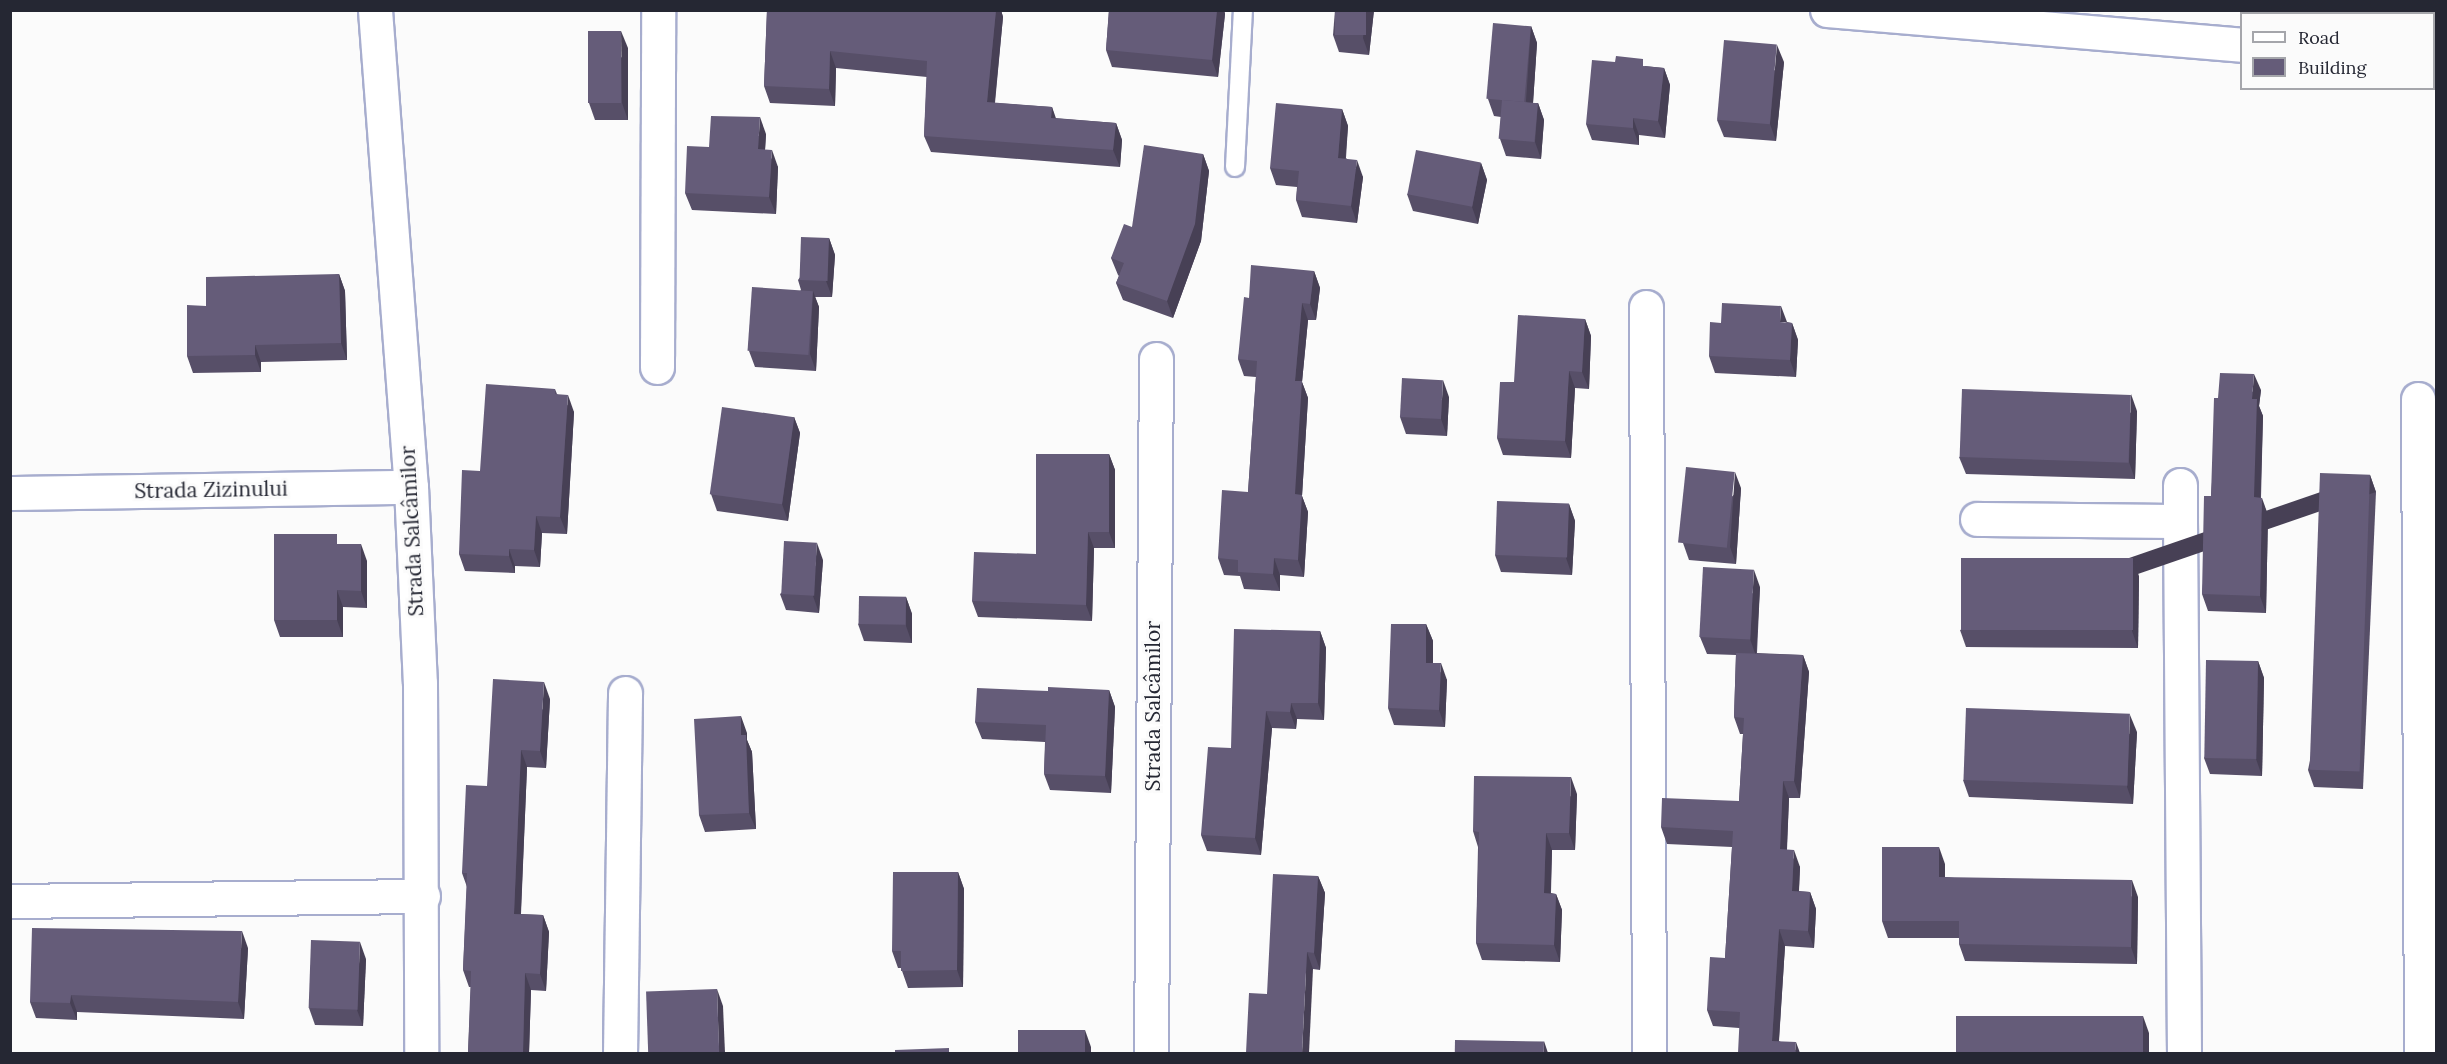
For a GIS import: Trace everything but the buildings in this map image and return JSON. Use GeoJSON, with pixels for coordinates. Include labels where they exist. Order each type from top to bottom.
{"type":"FeatureCollection","features":[{"type":"Feature","properties":{"kind":"street","name":"Strada Salcâmilor"},"geometry":{"type":"LineString","coordinates":[[375,10],[411,487],[423,896],[421,1053]]}},
{"type":"Feature","properties":{"kind":"street"},"geometry":{"type":"LineString","coordinates":[[657,367],[658,10]]}},
{"type":"Feature","properties":{"kind":"street"},"geometry":{"type":"LineString","coordinates":[[1827,10],[2030,18],[2240,45]]}},
{"type":"Feature","properties":{"kind":"street"},"geometry":{"type":"LineString","coordinates":[[1646,307],[1649,1053]]}},
{"type":"Feature","properties":{"kind":"street","name":"Strada Salcâmilor"},"geometry":{"type":"LineString","coordinates":[[1151,1053],[1156,359]]}},
{"type":"Feature","properties":{"kind":"street"},"geometry":{"type":"LineString","coordinates":[[2418,399],[2421,1053]]}},
{"type":"Feature","properties":{"kind":"street"},"geometry":{"type":"LineString","coordinates":[[2180,485],[2184,1053]]}},
{"type":"Feature","properties":{"kind":"street","name":"Strada Zizinului"},"geometry":{"type":"LineString","coordinates":[[10,493],[411,487]]}},
{"type":"Feature","properties":{"kind":"street"},"geometry":{"type":"LineString","coordinates":[[1977,519],[2180,521]]}},
{"type":"Feature","properties":{"kind":"street"},"geometry":{"type":"LineString","coordinates":[[620,1053],[625,693]]}},
{"type":"Feature","properties":{"kind":"street"},"geometry":{"type":"LineString","coordinates":[[10,901],[423,896]]}},
{"type":"Feature","properties":{"kind":"lane"},"geometry":{"type":"LineString","coordinates":[[1235,167],[1243,10]]}}]}
